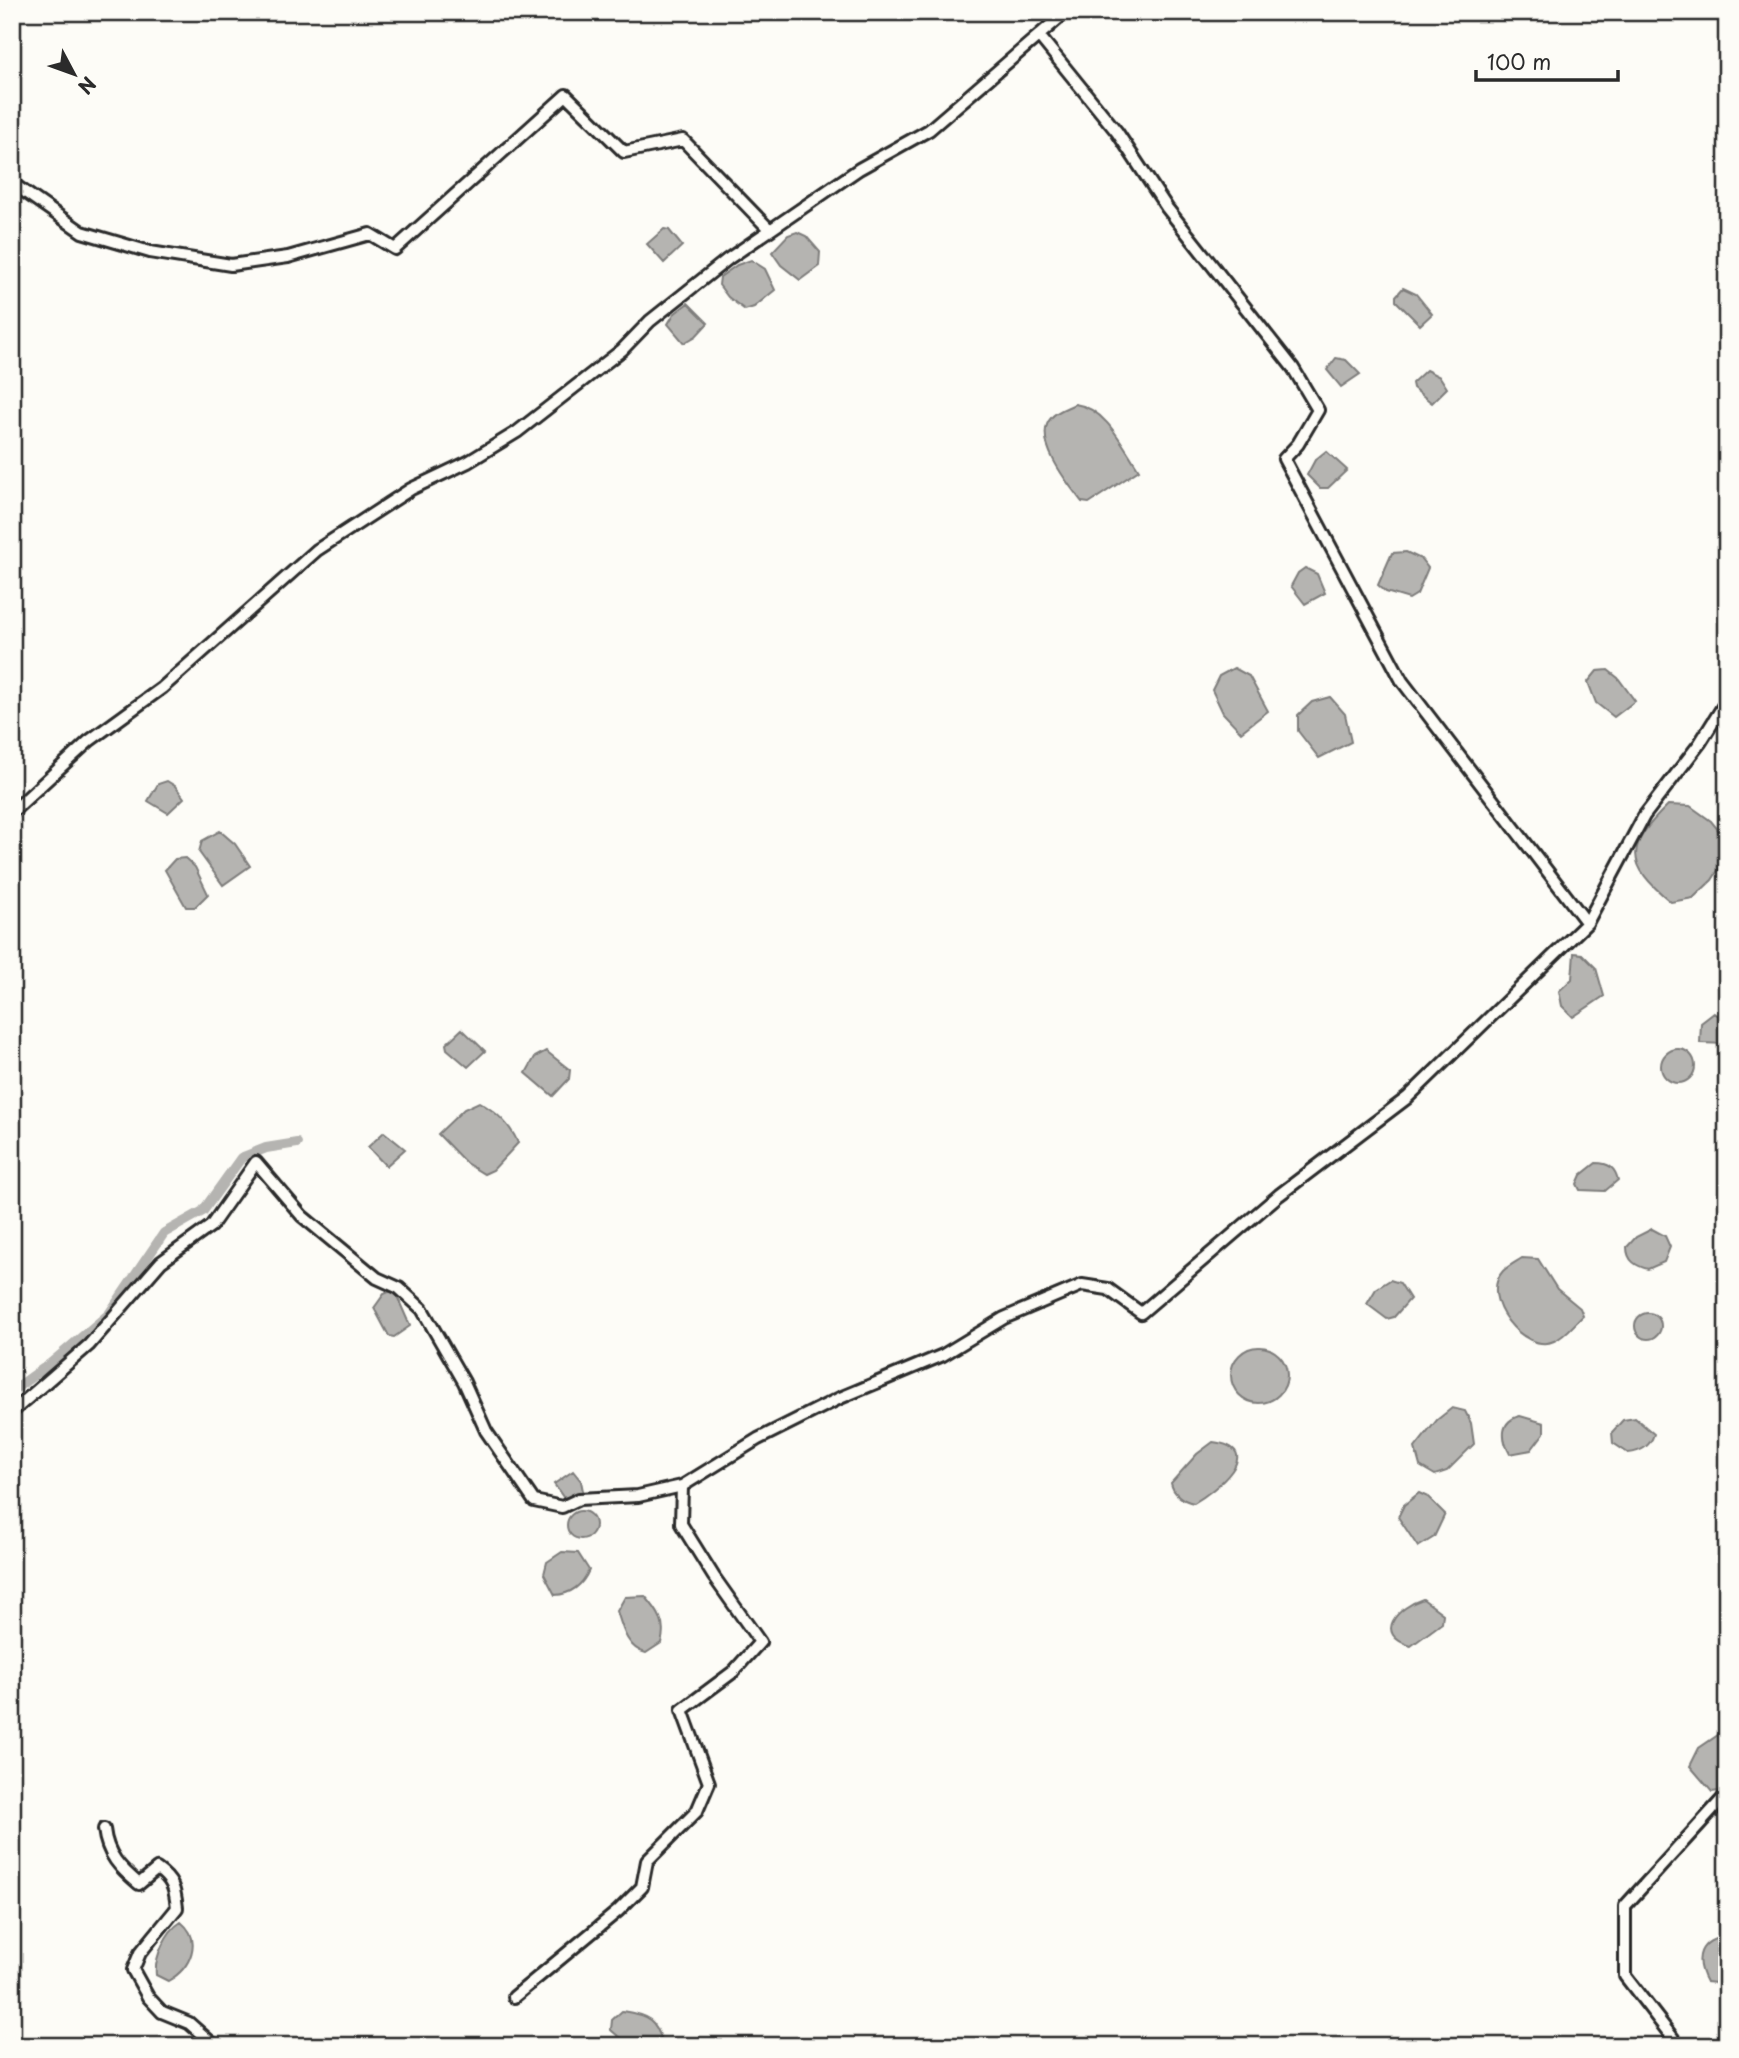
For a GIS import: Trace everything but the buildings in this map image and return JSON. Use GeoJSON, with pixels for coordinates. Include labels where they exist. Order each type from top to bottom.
{"type":"FeatureCollection","features":[{"type":"Feature","properties":{"kind":"street"},"geometry":{"type":"LineString","coordinates":[[12,812],[89,741],[162,688],[317,550],[411,489],[468,461],[517,432],[622,350],[650,321],[769,229],[859,169],[929,130],[1066,12]]}},
{"type":"Feature","properties":{"kind":"street"},"geometry":{"type":"LineString","coordinates":[[1040,37],[1117,132],[1167,208],[1293,368],[1318,410],[1298,444],[1284,459],[1402,681],[1587,923]]}},
{"type":"Feature","properties":{"kind":"street"},"geometry":{"type":"LineString","coordinates":[[12,183],[82,232],[150,252],[231,265],[288,257],[370,234],[395,249],[566,95],[624,152],[684,139],[769,229]]}},
{"type":"Feature","properties":{"kind":"street"},"geometry":{"type":"LineString","coordinates":[[12,1412],[89,1345],[161,1262],[211,1226],[256,1162],[302,1216],[377,1278],[399,1288],[422,1309],[464,1382],[486,1431],[534,1501],[562,1507],[579,1499],[638,1496],[682,1486],[770,1433],[840,1398],[943,1355],[1004,1318],[1082,1285],[1108,1289],[1142,1313],[1279,1195],[1407,1098],[1587,923],[1644,816],[1700,743],[1727,700]]}},
{"type":"Feature","properties":{"kind":"street"},"geometry":{"type":"LineString","coordinates":[[514,1997],[618,1911],[642,1887],[648,1861],[697,1811],[709,1783],[682,1710],[733,1672],[760,1642],[681,1524],[682,1486]]}},
{"type":"Feature","properties":{"kind":"street"},"geometry":{"type":"LineString","coordinates":[[1674,2044],[1625,1976],[1625,1906],[1727,1794]]}},
{"type":"Feature","properties":{"kind":"street"},"geometry":{"type":"LineString","coordinates":[[103,1829],[106,1847],[119,1867],[139,1884],[158,1869],[171,1879],[175,1891],[177,1908],[140,1953],[133,1970],[148,1997],[162,2012],[189,2022],[215,2046]]}},
{"type":"Feature","properties":{"kind":"shaded area"},"geometry":{"type":"Polygon","coordinates":[[[664,229],[669,230],[682,246],[664,263],[647,244],[664,229]]]}},
{"type":"Feature","properties":{"kind":"shaded area"},"geometry":{"type":"Polygon","coordinates":[[[797,232],[806,236],[820,252],[819,266],[800,280],[781,265],[772,252],[788,235],[797,232]]]}},
{"type":"Feature","properties":{"kind":"shaded area"},"geometry":{"type":"Polygon","coordinates":[[[751,260],[765,269],[775,290],[754,307],[745,310],[728,297],[719,285],[720,277],[737,265],[751,260]]]}},
{"type":"Feature","properties":{"kind":"shaded area"},"geometry":{"type":"Polygon","coordinates":[[[1403,288],[1416,294],[1432,314],[1420,325],[1396,301],[1396,296],[1403,288]]]}},
{"type":"Feature","properties":{"kind":"shaded area"},"geometry":{"type":"Polygon","coordinates":[[[688,303],[708,323],[696,336],[684,343],[668,324],[674,314],[688,303]]]}},
{"type":"Feature","properties":{"kind":"shaded area"},"geometry":{"type":"Polygon","coordinates":[[[1336,358],[1346,360],[1360,374],[1341,387],[1327,370],[1336,358]]]}},
{"type":"Feature","properties":{"kind":"shaded area"},"geometry":{"type":"Polygon","coordinates":[[[1426,370],[1440,377],[1447,388],[1432,403],[1413,388],[1412,383],[1426,370]]]}},
{"type":"Feature","properties":{"kind":"shaded area"},"geometry":{"type":"Polygon","coordinates":[[[1075,404],[1086,407],[1105,420],[1139,470],[1089,503],[1082,502],[1061,473],[1046,437],[1046,427],[1051,418],[1075,404]]]}},
{"type":"Feature","properties":{"kind":"shaded area"},"geometry":{"type":"Polygon","coordinates":[[[1326,451],[1347,470],[1328,488],[1320,488],[1307,475],[1315,460],[1326,451]]]}},
{"type":"Feature","properties":{"kind":"shaded area"},"geometry":{"type":"Polygon","coordinates":[[[1406,552],[1421,559],[1428,568],[1417,594],[1409,599],[1386,592],[1378,585],[1392,553],[1406,552]]]}},
{"type":"Feature","properties":{"kind":"shaded area"},"geometry":{"type":"Polygon","coordinates":[[[1305,568],[1317,574],[1325,593],[1305,604],[1291,586],[1298,573],[1305,568]]]}},
{"type":"Feature","properties":{"kind":"shaded area"},"geometry":{"type":"Polygon","coordinates":[[[1234,668],[1249,676],[1268,711],[1241,732],[1223,713],[1212,690],[1219,676],[1234,668]]]}},
{"type":"Feature","properties":{"kind":"shaded area"},"geometry":{"type":"Polygon","coordinates":[[[1608,670],[1618,678],[1635,701],[1614,717],[1596,703],[1588,682],[1597,671],[1608,670]]]}},
{"type":"Feature","properties":{"kind":"shaded area"},"geometry":{"type":"Polygon","coordinates":[[[1330,697],[1345,714],[1351,742],[1319,758],[1298,731],[1298,715],[1312,702],[1330,697]]]}},
{"type":"Feature","properties":{"kind":"shaded area"},"geometry":{"type":"Polygon","coordinates":[[[167,781],[175,786],[184,798],[168,813],[148,801],[158,784],[167,781]]]}},
{"type":"Feature","properties":{"kind":"shaded area"},"geometry":{"type":"Polygon","coordinates":[[[1668,805],[1690,806],[1711,821],[1724,837],[1727,847],[1727,856],[1712,880],[1693,898],[1671,902],[1645,876],[1638,865],[1636,854],[1644,832],[1668,805]]]}},
{"type":"Feature","properties":{"kind":"shaded area"},"geometry":{"type":"Polygon","coordinates":[[[220,831],[235,844],[250,866],[223,885],[199,852],[202,841],[220,831]]]}},
{"type":"Feature","properties":{"kind":"shaded area"},"geometry":{"type":"Polygon","coordinates":[[[185,858],[195,867],[208,894],[195,907],[186,907],[165,870],[175,859],[185,858]]]}},
{"type":"Feature","properties":{"kind":"shaded area"},"geometry":{"type":"Polygon","coordinates":[[[1574,953],[1582,954],[1596,968],[1604,996],[1573,1017],[1562,1006],[1559,991],[1572,979],[1574,953]]]}},
{"type":"Feature","properties":{"kind":"shaded area"},"geometry":{"type":"Polygon","coordinates":[[[1714,1013],[1726,1020],[1727,1044],[1700,1043],[1701,1023],[1714,1013]]]}},
{"type":"Feature","properties":{"kind":"shaded area"},"geometry":{"type":"Polygon","coordinates":[[[462,1029],[485,1051],[468,1067],[447,1049],[446,1044],[462,1029]]]}},
{"type":"Feature","properties":{"kind":"shaded area"},"geometry":{"type":"Polygon","coordinates":[[[1678,1049],[1690,1054],[1695,1066],[1690,1078],[1678,1083],[1666,1078],[1661,1066],[1666,1054],[1678,1049]]]}},
{"type":"Feature","properties":{"kind":"shaded area"},"geometry":{"type":"Polygon","coordinates":[[[546,1051],[570,1070],[569,1079],[553,1096],[526,1073],[535,1057],[546,1051]]]}},
{"type":"Feature","properties":{"kind":"shaded area"},"geometry":{"type":"Polygon","coordinates":[[[479,1102],[502,1119],[518,1143],[493,1170],[484,1174],[466,1163],[438,1134],[464,1109],[479,1102]]]}},
{"type":"Feature","properties":{"kind":"shaded area"},"geometry":{"type":"Polygon","coordinates":[[[384,1132],[405,1149],[386,1166],[368,1147],[384,1132]]]}},
{"type":"Feature","properties":{"kind":"shaded area"},"geometry":{"type":"Polygon","coordinates":[[[1596,1163],[1611,1167],[1618,1180],[1605,1191],[1580,1190],[1577,1184],[1581,1175],[1596,1163]]]}},
{"type":"Feature","properties":{"kind":"shaded area"},"geometry":{"type":"Polygon","coordinates":[[[1652,1229],[1665,1236],[1670,1247],[1664,1262],[1648,1269],[1633,1262],[1627,1247],[1636,1237],[1652,1229]]]}},
{"type":"Feature","properties":{"kind":"shaded area"},"geometry":{"type":"Polygon","coordinates":[[[1522,1258],[1538,1259],[1557,1289],[1580,1308],[1583,1316],[1554,1341],[1542,1343],[1530,1340],[1508,1321],[1501,1309],[1496,1295],[1497,1282],[1503,1271],[1522,1258]]]}},
{"type":"Feature","properties":{"kind":"shaded area"},"geometry":{"type":"Polygon","coordinates":[[[1390,1280],[1400,1283],[1410,1299],[1394,1317],[1387,1319],[1367,1304],[1376,1289],[1390,1280]]]}},
{"type":"Feature","properties":{"kind":"shaded area"},"geometry":{"type":"Polygon","coordinates":[[[391,1291],[397,1296],[410,1326],[394,1337],[389,1336],[374,1308],[384,1294],[391,1291]]]}},
{"type":"Feature","properties":{"kind":"shaded area"},"geometry":{"type":"Polygon","coordinates":[[[1648,1313],[1657,1317],[1661,1326],[1657,1335],[1648,1339],[1639,1335],[1635,1326],[1639,1317],[1648,1313]]]}},
{"type":"Feature","properties":{"kind":"shaded area"},"geometry":{"type":"Polygon","coordinates":[[[1253,1347],[1265,1347],[1279,1355],[1287,1369],[1285,1386],[1279,1395],[1265,1403],[1253,1403],[1236,1391],[1231,1381],[1231,1369],[1243,1352],[1253,1347]]]}},
{"type":"Feature","properties":{"kind":"shaded area"},"geometry":{"type":"Polygon","coordinates":[[[1452,1408],[1465,1411],[1471,1423],[1474,1444],[1447,1471],[1435,1475],[1420,1466],[1415,1448],[1437,1420],[1452,1408]]]}},
{"type":"Feature","properties":{"kind":"shaded area"},"geometry":{"type":"Polygon","coordinates":[[[1520,1416],[1544,1423],[1544,1433],[1531,1450],[1510,1454],[1504,1431],[1513,1418],[1520,1416]]]}},
{"type":"Feature","properties":{"kind":"shaded area"},"geometry":{"type":"Polygon","coordinates":[[[1635,1418],[1654,1434],[1644,1448],[1628,1453],[1613,1443],[1612,1432],[1623,1420],[1635,1418]]]}},
{"type":"Feature","properties":{"kind":"shaded area"},"geometry":{"type":"Polygon","coordinates":[[[1213,1442],[1229,1446],[1236,1453],[1237,1461],[1232,1471],[1213,1490],[1194,1503],[1186,1501],[1176,1494],[1171,1483],[1197,1454],[1213,1442]]]}},
{"type":"Feature","properties":{"kind":"shaded area"},"geometry":{"type":"Polygon","coordinates":[[[573,1471],[581,1481],[583,1491],[570,1498],[563,1497],[554,1484],[573,1471]]]}},
{"type":"Feature","properties":{"kind":"shaded area"},"geometry":{"type":"Polygon","coordinates":[[[1419,1493],[1428,1497],[1445,1514],[1434,1537],[1418,1547],[1398,1517],[1404,1505],[1419,1493]]]}},
{"type":"Feature","properties":{"kind":"shaded area"},"geometry":{"type":"Polygon","coordinates":[[[581,1511],[591,1515],[595,1525],[591,1535],[581,1539],[571,1535],[567,1525],[571,1515],[581,1511]]]}},
{"type":"Feature","properties":{"kind":"shaded area"},"geometry":{"type":"Polygon","coordinates":[[[562,1552],[578,1553],[589,1570],[584,1580],[576,1587],[567,1593],[555,1595],[544,1574],[547,1562],[562,1552]]]}},
{"type":"Feature","properties":{"kind":"shaded area"},"geometry":{"type":"Polygon","coordinates":[[[645,1596],[657,1612],[663,1629],[661,1643],[646,1653],[630,1642],[617,1611],[625,1597],[645,1596]]]}},
{"type":"Feature","properties":{"kind":"shaded area"},"geometry":{"type":"Polygon","coordinates":[[[1423,1599],[1443,1614],[1442,1623],[1411,1646],[1399,1641],[1391,1628],[1398,1614],[1423,1599]]]}},
{"type":"Feature","properties":{"kind":"shaded area"},"geometry":{"type":"Polygon","coordinates":[[[1727,1729],[1727,1782],[1719,1791],[1712,1792],[1690,1766],[1699,1748],[1727,1729]]]}},
{"type":"Feature","properties":{"kind":"shaded area"},"geometry":{"type":"Polygon","coordinates":[[[181,1922],[188,1929],[193,1945],[183,1969],[168,1981],[156,1975],[157,1961],[166,1938],[181,1922]]]}},
{"type":"Feature","properties":{"kind":"shaded area"},"geometry":{"type":"Polygon","coordinates":[[[1727,1936],[1727,1984],[1706,1982],[1700,1965],[1701,1952],[1710,1942],[1727,1936]]]}},
{"type":"Feature","properties":{"kind":"shaded area"},"geometry":{"type":"Polygon","coordinates":[[[622,2011],[639,2014],[650,2020],[658,2030],[663,2046],[635,2044],[611,2030],[612,2020],[622,2011]]]}},
{"type":"Feature","properties":{"kind":"waterway"},"geometry":{"type":"LineString","coordinates":[[12,1391],[51,1363],[109,1314],[164,1233],[203,1211],[241,1158],[266,1148],[297,1143]]}}]}
